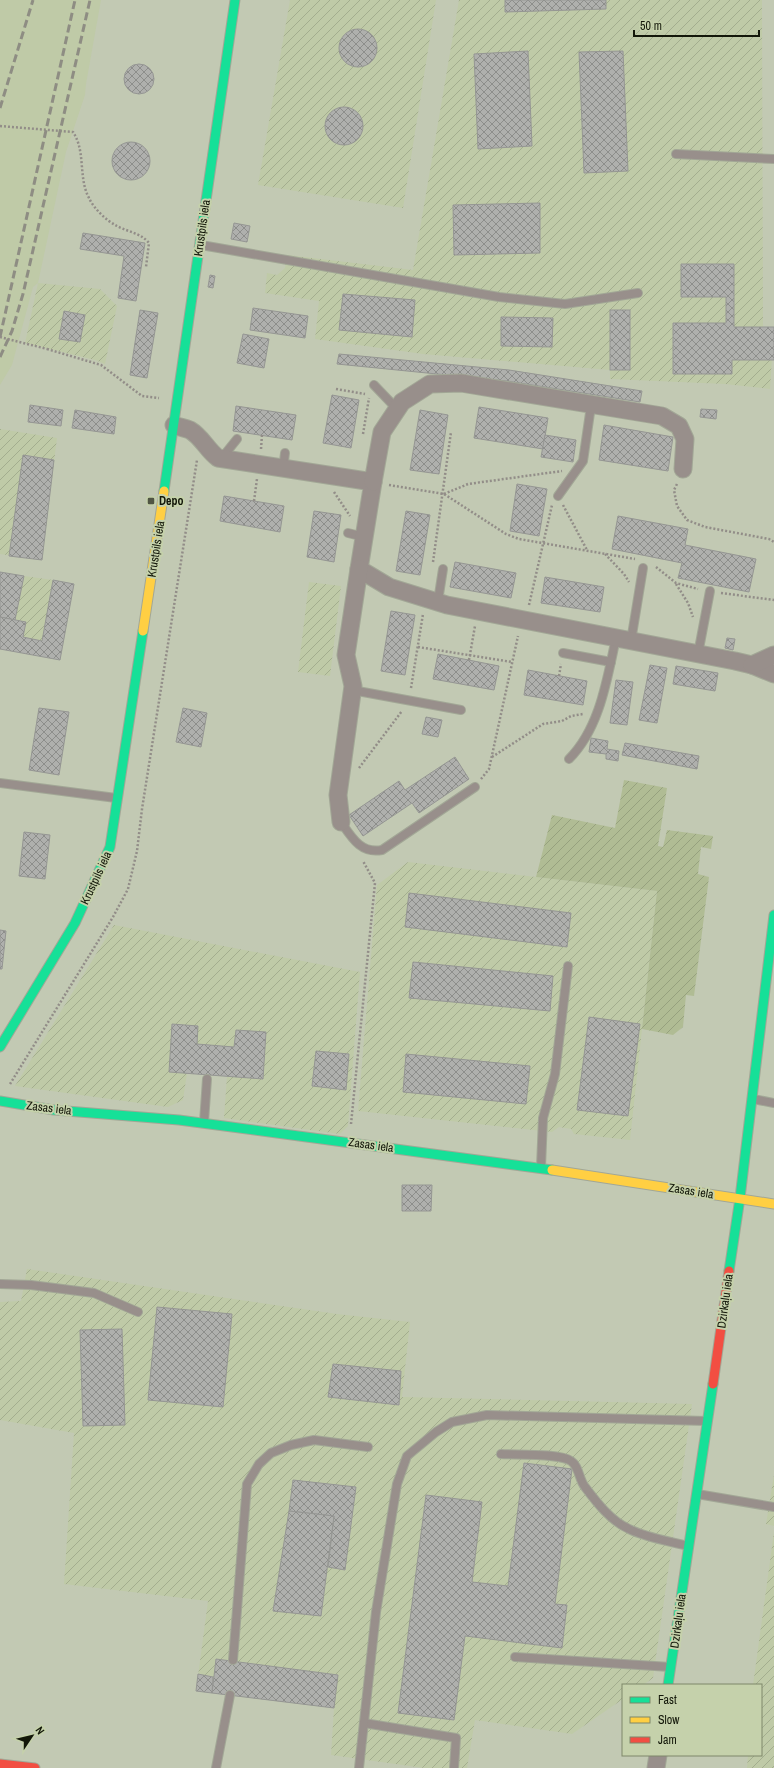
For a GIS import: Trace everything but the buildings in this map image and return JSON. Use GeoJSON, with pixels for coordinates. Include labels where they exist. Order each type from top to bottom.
{"type":"FeatureCollection","features":[{"type":"Feature","properties":{"kind":"street","name":"Krustpils iela"},"geometry":{"type":"LineString","coordinates":[[0,1047],[75,923],[110,847],[174,425],[235,0]]}},
{"type":"Feature","properties":{"kind":"street"},"geometry":{"type":"LineString","coordinates":[[341,822],[338,794],[353,686],[346,655],[382,432],[402,402],[430,384],[461,384],[591,406],[632,410],[662,416],[679,426],[685,439],[683,469]]}},
{"type":"Feature","properties":{"kind":"street"},"geometry":{"type":"LineString","coordinates":[[174,425],[190,430],[201,440],[209,452],[221,459],[259,466],[284,461],[322,475],[373,482]]}},
{"type":"Feature","properties":{"kind":"street"},"geometry":{"type":"LineString","coordinates":[[359,569],[389,587],[447,605],[623,639],[700,647],[774,674]]}},
{"type":"Feature","properties":{"kind":"street"},"geometry":{"type":"LineString","coordinates":[[752,665],[774,655]]}},
{"type":"Feature","properties":{"kind":"street","name":"Dzirkaļu iela"},"geometry":{"type":"LineString","coordinates":[[668,1684],[740,1198],[774,916]]}},
{"type":"Feature","properties":{"kind":"street","name":"Zasas iela"},"geometry":{"type":"LineString","coordinates":[[0,1101],[54,1110],[204,1123],[349,1142],[540,1168],[774,1204]]}},
{"type":"Feature","properties":{"kind":"street"},"geometry":{"type":"LineString","coordinates":[[656,1768],[658,1756]]}},
{"type":"Feature","properties":{"kind":"street"},"geometry":{"type":"LineString","coordinates":[[0,1764],[35,1768]]}},
{"type":"Feature","properties":{"kind":"lane"},"geometry":{"type":"LineString","coordinates":[[676,154],[774,159]]}},
{"type":"Feature","properties":{"kind":"lane"},"geometry":{"type":"LineString","coordinates":[[200,245],[499,297],[565,304],[638,293]]}},
{"type":"Feature","properties":{"kind":"lane"},"geometry":{"type":"LineString","coordinates":[[374,385],[397,409]]}},
{"type":"Feature","properties":{"kind":"lane"},"geometry":{"type":"LineString","coordinates":[[558,496],[583,461],[591,406]]}},
{"type":"Feature","properties":{"kind":"lane"},"geometry":{"type":"LineString","coordinates":[[221,459],[237,439]]}},
{"type":"Feature","properties":{"kind":"lane"},"geometry":{"type":"LineString","coordinates":[[348,532],[364,537]]}},
{"type":"Feature","properties":{"kind":"lane"},"geometry":{"type":"LineString","coordinates":[[438,601],[443,568]]}},
{"type":"Feature","properties":{"kind":"lane"},"geometry":{"type":"LineString","coordinates":[[569,759],[580,748],[592,725],[611,662],[623,639],[643,568]]}},
{"type":"Feature","properties":{"kind":"lane"},"geometry":{"type":"LineString","coordinates":[[700,647],[710,591]]}},
{"type":"Feature","properties":{"kind":"lane"},"geometry":{"type":"LineString","coordinates":[[563,653],[611,662]]}},
{"type":"Feature","properties":{"kind":"lane"},"geometry":{"type":"LineString","coordinates":[[352,690],[461,710]]}},
{"type":"Feature","properties":{"kind":"lane"},"geometry":{"type":"LineString","coordinates":[[0,783],[118,798]]}},
{"type":"Feature","properties":{"kind":"lane"},"geometry":{"type":"LineString","coordinates":[[341,822],[357,844],[373,852],[382,850],[475,787]]}},
{"type":"Feature","properties":{"kind":"lane"},"geometry":{"type":"LineString","coordinates":[[540,1168],[543,1118],[555,1074],[568,966]]}},
{"type":"Feature","properties":{"kind":"lane"},"geometry":{"type":"LineString","coordinates":[[204,1123],[207,1080]]}},
{"type":"Feature","properties":{"kind":"lane"},"geometry":{"type":"LineString","coordinates":[[752,1099],[774,1103]]}},
{"type":"Feature","properties":{"kind":"lane"},"geometry":{"type":"LineString","coordinates":[[0,1284],[31,1285],[94,1293],[138,1312]]}},
{"type":"Feature","properties":{"kind":"lane"},"geometry":{"type":"LineString","coordinates":[[359,1768],[376,1612],[397,1484],[407,1456],[436,1432],[452,1422],[487,1415],[707,1421]]}},
{"type":"Feature","properties":{"kind":"lane"},"geometry":{"type":"LineString","coordinates":[[233,1660],[248,1484],[258,1464],[271,1453],[291,1445],[314,1440],[368,1447]]}},
{"type":"Feature","properties":{"kind":"lane"},"geometry":{"type":"LineString","coordinates":[[501,1454],[560,1457],[571,1461],[575,1466],[581,1483],[613,1519],[628,1529],[646,1536],[689,1546]]}},
{"type":"Feature","properties":{"kind":"lane"},"geometry":{"type":"LineString","coordinates":[[696,1494],[774,1507]]}},
{"type":"Feature","properties":{"kind":"lane"},"geometry":{"type":"LineString","coordinates":[[515,1657],[671,1667]]}},
{"type":"Feature","properties":{"kind":"lane"},"geometry":{"type":"LineString","coordinates":[[216,1768],[230,1695]]}},
{"type":"Feature","properties":{"kind":"lane"},"geometry":{"type":"LineString","coordinates":[[364,1723],[456,1738],[454,1768]]}},
{"type":"Feature","properties":{"kind":"path"},"geometry":{"type":"LineString","coordinates":[[0,126],[73,132],[88,198],[97,210],[116,226],[145,238],[149,243],[146,267]]}},
{"type":"Feature","properties":{"kind":"path"},"geometry":{"type":"LineString","coordinates":[[0,337],[101,365],[142,396],[177,400]]}},
{"type":"Feature","properties":{"kind":"path"},"geometry":{"type":"LineString","coordinates":[[336,390],[370,395],[362,440]]}},
{"type":"Feature","properties":{"kind":"path"},"geometry":{"type":"LineString","coordinates":[[254,501],[259,466]]}},
{"type":"Feature","properties":{"kind":"path"},"geometry":{"type":"LineString","coordinates":[[683,469],[674,490],[678,506],[687,520],[705,527],[769,539],[774,542]]}},
{"type":"Feature","properties":{"kind":"path"},"geometry":{"type":"LineString","coordinates":[[444,494],[468,484],[559,471],[575,472]]}},
{"type":"Feature","properties":{"kind":"path"},"geometry":{"type":"LineString","coordinates":[[322,475],[364,537]]}},
{"type":"Feature","properties":{"kind":"path"},"geometry":{"type":"LineString","coordinates":[[373,482],[444,494],[506,534],[519,539],[638,560]]}},
{"type":"Feature","properties":{"kind":"path"},"geometry":{"type":"LineString","coordinates":[[475,787],[489,769],[512,662],[544,543],[550,508],[558,496],[587,551]]}},
{"type":"Feature","properties":{"kind":"path"},"geometry":{"type":"LineString","coordinates":[[604,554],[624,574]]}},
{"type":"Feature","properties":{"kind":"path"},"geometry":{"type":"LineString","coordinates":[[654,566],[676,584],[688,603],[700,647]]}},
{"type":"Feature","properties":{"kind":"path"},"geometry":{"type":"LineString","coordinates":[[676,584],[710,591],[774,600]]}},
{"type":"Feature","properties":{"kind":"path"},"geometry":{"type":"LineString","coordinates":[[770,600],[774,596]]}},
{"type":"Feature","properties":{"kind":"path"},"geometry":{"type":"LineString","coordinates":[[418,647],[512,662]]}},
{"type":"Feature","properties":{"kind":"path"},"geometry":{"type":"LineString","coordinates":[[492,757],[542,724],[562,721],[571,716],[582,714],[600,700]]}},
{"type":"Feature","properties":{"kind":"path"},"geometry":{"type":"LineString","coordinates":[[340,784],[349,781],[409,701]]}},
{"type":"Feature","properties":{"kind":"path"},"geometry":{"type":"LineString","coordinates":[[349,1142],[375,883],[358,854],[357,844]]}},
{"type":"Feature","properties":{"kind":"shaded area"},"geometry":{"type":"Polygon","coordinates":[[[0,0],[101,0],[85,95],[66,152],[38,283],[33,287],[12,365],[0,385],[0,0]]]}},
{"type":"Feature","properties":{"kind":"shaded area"},"geometry":{"type":"Polygon","coordinates":[[[290,0],[436,0],[403,208],[258,185],[290,0]]]}},
{"type":"Feature","properties":{"kind":"shaded area"},"geometry":{"type":"Polygon","coordinates":[[[459,0],[762,0],[763,327],[774,327],[770,389],[725,384],[610,379],[610,370],[423,354],[315,339],[319,301],[265,293],[267,273],[277,275],[285,268],[287,255],[413,270],[459,0]]]}},
{"type":"Feature","properties":{"kind":"shaded area"},"geometry":{"type":"Polygon","coordinates":[[[38,283],[100,289],[117,306],[105,364],[95,360],[25,343],[38,283]]]}},
{"type":"Feature","properties":{"kind":"shaded area"},"geometry":{"type":"Polygon","coordinates":[[[0,429],[57,438],[42,560],[0,554],[0,429]]]}},
{"type":"Feature","properties":{"kind":"shaded area"},"geometry":{"type":"Polygon","coordinates":[[[24,576],[53,580],[42,641],[23,637],[26,622],[15,620],[24,576]]]}},
{"type":"Feature","properties":{"kind":"shaded area"},"geometry":{"type":"Polygon","coordinates":[[[309,582],[341,586],[330,676],[298,672],[309,582]]]}},
{"type":"Feature","properties":{"kind":"shaded area"},"geometry":{"type":"Polygon","coordinates":[[[624,780],[667,788],[658,846],[663,847],[667,830],[713,836],[711,849],[701,847],[698,874],[709,877],[694,996],[686,995],[683,1027],[673,1035],[642,1029],[657,891],[536,877],[552,815],[615,828],[624,780]]]}},
{"type":"Feature","properties":{"kind":"shaded area"},"geometry":{"type":"Polygon","coordinates":[[[408,862],[657,891],[630,1140],[574,1134],[571,1129],[559,1127],[552,1132],[358,1111],[377,885],[408,862]]]}},
{"type":"Feature","properties":{"kind":"shaded area"},"geometry":{"type":"Polygon","coordinates":[[[114,925],[360,972],[348,1126],[340,1134],[224,1118],[227,1076],[187,1073],[183,1100],[168,1107],[15,1086],[114,925]]]}},
{"type":"Feature","properties":{"kind":"shaded area"},"geometry":{"type":"Polygon","coordinates":[[[27,1269],[337,1314],[410,1322],[402,1397],[692,1404],[653,1678],[644,1684],[622,1684],[622,1700],[572,1734],[475,1720],[467,1768],[424,1768],[331,1755],[334,1708],[196,1691],[208,1601],[64,1584],[74,1433],[0,1420],[0,1302],[21,1301],[27,1269]]]}},
{"type":"Feature","properties":{"kind":"shaded area"},"geometry":{"type":"Polygon","coordinates":[[[774,1475],[774,1526],[766,1524],[774,1475]]]}},
{"type":"Feature","properties":{"kind":"shaded area"},"geometry":{"type":"Polygon","coordinates":[[[774,1532],[774,1768],[747,1768],[748,1756],[762,1756],[762,1684],[753,1684],[774,1532]]]}},
{"type":"Feature","properties":{"kind":"railway"},"geometry":{"type":"LineString","coordinates":[[0,108],[33,0]]}},
{"type":"Feature","properties":{"kind":"railway"},"geometry":{"type":"LineString","coordinates":[[0,337],[75,0]]}},
{"type":"Feature","properties":{"kind":"railway"},"geometry":{"type":"LineString","coordinates":[[0,357],[12,331],[23,294],[90,0]]}},
{"type":"Feature","properties":{"kind":"traffic: fast"},"geometry":{"type":"LineString","coordinates":[[164,491],[235,0]]}},
{"type":"Feature","properties":{"kind":"traffic: fast"},"geometry":{"type":"LineString","coordinates":[[0,1047],[75,923],[110,847],[143,631]]}},
{"type":"Feature","properties":{"kind":"traffic: fast"},"geometry":{"type":"LineString","coordinates":[[729,1271],[740,1198],[774,915]]}},
{"type":"Feature","properties":{"kind":"traffic: fast"},"geometry":{"type":"LineString","coordinates":[[0,1101],[54,1110],[179,1120],[552,1170]]}},
{"type":"Feature","properties":{"kind":"traffic: fast"},"geometry":{"type":"LineString","coordinates":[[668,1684],[713,1384]]}},
{"type":"Feature","properties":{"kind":"traffic: slow"},"geometry":{"type":"LineString","coordinates":[[143,631],[164,491]]}},
{"type":"Feature","properties":{"kind":"traffic: slow"},"geometry":{"type":"LineString","coordinates":[[552,1170],[774,1204]]}},
{"type":"Feature","properties":{"kind":"traffic: jam"},"geometry":{"type":"LineString","coordinates":[[713,1384],[729,1271]]}},
{"type":"Feature","properties":{"kind":"traffic: jam"},"geometry":{"type":"LineString","coordinates":[[0,1764],[35,1768]]}},
{"type":"Feature","properties":{"kind":"place","name":"Depo"},"geometry":{"type":"Point","coordinates":[151,501]}}]}
